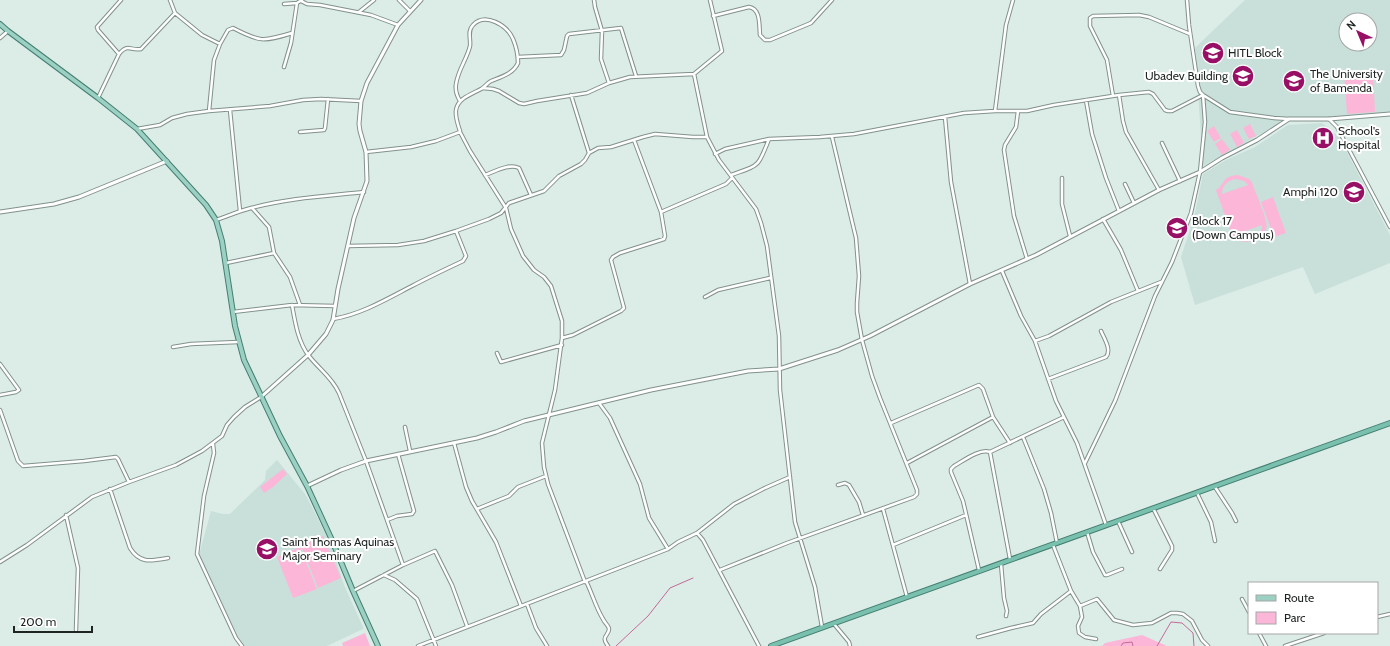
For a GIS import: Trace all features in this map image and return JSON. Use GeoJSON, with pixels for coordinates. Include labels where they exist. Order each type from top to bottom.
{"type":"FeatureCollection","features":[{"type":"Feature","properties":{"kind":"highway"},"geometry":{"type":"LineString","coordinates":[[771,646],[1390,423]]}},
{"type":"Feature","properties":{"kind":"main road"},"geometry":{"type":"LineString","coordinates":[[0,24],[8,32],[98,98],[137,129],[206,205],[216,220],[226,263],[238,342],[244,360],[280,436],[307,486],[378,646]]}},
{"type":"Feature","properties":{"kind":"street"},"geometry":{"type":"LineString","coordinates":[[119,54],[97,27],[121,0]]}},
{"type":"Feature","properties":{"kind":"street"},"geometry":{"type":"LineString","coordinates":[[170,0],[175,13],[202,35],[220,44]]}},
{"type":"Feature","properties":{"kind":"street"},"geometry":{"type":"LineString","coordinates":[[359,12],[374,0]]}},
{"type":"Feature","properties":{"kind":"street"},"geometry":{"type":"LineString","coordinates":[[399,0],[410,11]]}},
{"type":"Feature","properties":{"kind":"street"},"geometry":{"type":"LineString","coordinates":[[0,562],[27,545],[92,497],[176,465],[213,444],[222,436],[227,425],[234,417],[245,407],[262,397],[308,355],[326,334],[332,320],[354,218],[367,181],[366,152],[360,132],[361,101],[368,82],[398,25],[421,0]]}},
{"type":"Feature","properties":{"kind":"street"},"geometry":{"type":"LineString","coordinates":[[594,0],[602,30],[601,59],[609,83]]}},
{"type":"Feature","properties":{"kind":"street"},"geometry":{"type":"LineString","coordinates":[[483,88],[499,91],[519,104],[524,104],[591,92],[609,83],[636,76],[647,77],[694,74],[722,51],[710,0]]}},
{"type":"Feature","properties":{"kind":"street"},"geometry":{"type":"LineString","coordinates":[[713,16],[749,7],[753,8],[758,14],[760,35],[765,40],[770,40],[811,23],[832,0]]}},
{"type":"Feature","properties":{"kind":"street"},"geometry":{"type":"LineString","coordinates":[[995,111],[1006,25],[1013,0]]}},
{"type":"Feature","properties":{"kind":"street"},"geometry":{"type":"LineString","coordinates":[[1187,0],[1196,79],[1200,92],[1230,112],[1289,119],[1329,119],[1390,114]]}},
{"type":"Feature","properties":{"kind":"street"},"geometry":{"type":"LineString","coordinates":[[284,4],[302,1],[307,4],[372,15],[398,25]]}},
{"type":"Feature","properties":{"kind":"street"},"geometry":{"type":"LineString","coordinates":[[284,67],[297,3]]}},
{"type":"Feature","properties":{"kind":"street"},"geometry":{"type":"LineString","coordinates":[[98,98],[119,54],[126,48],[138,50],[143,47],[175,13]]}},
{"type":"Feature","properties":{"kind":"street"},"geometry":{"type":"LineString","coordinates":[[1113,96],[1107,60],[1090,26],[1090,18],[1093,16],[1139,15],[1190,34]]}},
{"type":"Feature","properties":{"kind":"street"},"geometry":{"type":"LineString","coordinates":[[460,101],[456,89],[456,83],[468,52],[470,44],[470,31],[472,26],[482,20],[490,20],[508,31],[513,39],[518,57],[518,63],[514,69],[502,78],[490,82],[483,88],[460,101],[456,111],[460,132],[470,151],[506,208],[511,229],[523,256],[534,270],[544,276],[551,286],[562,321],[562,345],[555,390],[542,443],[546,476],[586,581],[600,614],[609,628],[609,631],[605,636],[605,642],[608,646]]}},
{"type":"Feature","properties":{"kind":"street"},"geometry":{"type":"LineString","coordinates":[[209,111],[212,68],[220,44],[230,28],[262,40],[269,40],[292,33]]}},
{"type":"Feature","properties":{"kind":"street"},"geometry":{"type":"LineString","coordinates":[[518,57],[561,54],[564,50],[567,36],[569,34],[621,28],[623,30],[636,76]]}},
{"type":"Feature","properties":{"kind":"street"},"geometry":{"type":"LineString","coordinates":[[0,38],[8,32]]}},
{"type":"Feature","properties":{"kind":"street"},"geometry":{"type":"LineString","coordinates":[[694,74],[707,137],[715,154],[756,209],[767,246],[770,278],[779,336],[780,390],[795,522],[815,587],[822,627]]}},
{"type":"Feature","properties":{"kind":"street"},"geometry":{"type":"LineString","coordinates":[[715,154],[725,149],[769,139],[832,136],[886,129],[964,113],[1028,111],[1054,105],[1149,92],[1153,94],[1165,110],[1172,111],[1203,95]]}},
{"type":"Feature","properties":{"kind":"street"},"geometry":{"type":"LineString","coordinates":[[571,95],[589,153]]}},
{"type":"Feature","properties":{"kind":"street"},"geometry":{"type":"LineString","coordinates":[[1119,95],[1126,132],[1159,190]]}},
{"type":"Feature","properties":{"kind":"street"},"geometry":{"type":"LineString","coordinates":[[1085,463],[1115,401],[1161,281],[1172,262],[1189,219],[1200,172],[1205,122],[1203,95]]}},
{"type":"Feature","properties":{"kind":"street"},"geometry":{"type":"LineString","coordinates":[[137,129],[160,125],[172,118],[187,114],[209,111],[270,106],[303,100],[328,99],[361,101]]}},
{"type":"Feature","properties":{"kind":"street"},"geometry":{"type":"LineString","coordinates":[[300,132],[324,130],[328,99]]}},
{"type":"Feature","properties":{"kind":"street"},"geometry":{"type":"LineString","coordinates":[[1086,100],[1092,134],[1106,178],[1119,211]]}},
{"type":"Feature","properties":{"kind":"street"},"geometry":{"type":"LineString","coordinates":[[230,110],[240,211]]}},
{"type":"Feature","properties":{"kind":"street"},"geometry":{"type":"LineString","coordinates":[[1018,111],[1016,127],[1005,145],[1004,150],[1014,216],[1027,259]]}},
{"type":"Feature","properties":{"kind":"street"},"geometry":{"type":"LineString","coordinates":[[945,117],[951,182],[970,284]]}},
{"type":"Feature","properties":{"kind":"street"},"geometry":{"type":"LineString","coordinates":[[1337,118],[1337,127]]}},
{"type":"Feature","properties":{"kind":"street"},"geometry":{"type":"LineString","coordinates":[[307,486],[341,470],[366,461],[454,443],[496,432],[524,421],[550,414],[678,384],[748,371],[779,368],[838,350],[862,340],[970,284],[1027,259],[1159,190],[1200,172],[1222,158],[1257,140],[1289,119]]}},
{"type":"Feature","properties":{"kind":"street"},"geometry":{"type":"LineString","coordinates":[[1329,119],[1337,127],[1390,225]]}},
{"type":"Feature","properties":{"kind":"street"},"geometry":{"type":"LineString","coordinates":[[366,152],[410,147],[436,141],[460,132]]}},
{"type":"Feature","properties":{"kind":"street"},"geometry":{"type":"LineString","coordinates":[[348,246],[398,245],[424,241],[497,216],[509,203],[544,191],[559,176],[581,164],[589,153],[598,148],[611,147],[655,134],[707,137]]}},
{"type":"Feature","properties":{"kind":"street"},"geometry":{"type":"LineString","coordinates":[[720,570],[800,538],[883,509],[914,497],[917,494],[917,490],[907,463],[872,376],[862,340],[857,312],[860,276],[856,238],[832,136]]}},
{"type":"Feature","properties":{"kind":"street"},"geometry":{"type":"LineString","coordinates":[[661,212],[726,184],[731,177],[757,165],[761,161],[769,139]]}},
{"type":"Feature","properties":{"kind":"street"},"geometry":{"type":"LineString","coordinates":[[562,338],[577,333],[624,308],[611,260],[613,257],[620,253],[664,239],[665,236],[661,212],[634,140]]}},
{"type":"Feature","properties":{"kind":"street"},"geometry":{"type":"LineString","coordinates":[[1162,143],[1181,181]]}},
{"type":"Feature","properties":{"kind":"street"},"geometry":{"type":"LineString","coordinates":[[0,212],[54,204],[79,197],[166,161]]}},
{"type":"Feature","properties":{"kind":"street"},"geometry":{"type":"LineString","coordinates":[[485,175],[511,166],[516,166],[531,196]]}},
{"type":"Feature","properties":{"kind":"street"},"geometry":{"type":"LineString","coordinates":[[1062,178],[1062,204],[1070,236]]}},
{"type":"Feature","properties":{"kind":"street"},"geometry":{"type":"LineString","coordinates":[[1126,184],[1134,203]]}},
{"type":"Feature","properties":{"kind":"street"},"geometry":{"type":"LineString","coordinates":[[216,220],[252,208],[318,196],[364,192]]}},
{"type":"Feature","properties":{"kind":"street"},"geometry":{"type":"LineString","coordinates":[[252,208],[269,227],[274,254],[290,277],[300,305]]}},
{"type":"Feature","properties":{"kind":"street"},"geometry":{"type":"LineString","coordinates":[[1103,219],[1120,250],[1138,291]]}},
{"type":"Feature","properties":{"kind":"street"},"geometry":{"type":"LineString","coordinates":[[332,320],[352,315],[375,306],[413,285],[463,261],[466,256],[456,231]]}},
{"type":"Feature","properties":{"kind":"street"},"geometry":{"type":"LineString","coordinates":[[226,263],[274,254]]}},
{"type":"Feature","properties":{"kind":"street"},"geometry":{"type":"LineString","coordinates":[[1002,270],[1021,316],[1035,341],[1048,379],[1064,417],[1078,443],[1106,525]]}},
{"type":"Feature","properties":{"kind":"street"},"geometry":{"type":"LineString","coordinates":[[705,297],[718,290],[770,278]]}},
{"type":"Feature","properties":{"kind":"street"},"geometry":{"type":"LineString","coordinates":[[1035,341],[1050,336],[1097,310],[1161,281]]}},
{"type":"Feature","properties":{"kind":"street"},"geometry":{"type":"LineString","coordinates":[[233,312],[292,305],[335,306]]}},
{"type":"Feature","properties":{"kind":"street"},"geometry":{"type":"LineString","coordinates":[[292,305],[298,336],[308,355],[334,382],[366,461],[403,565]]}},
{"type":"Feature","properties":{"kind":"street"},"geometry":{"type":"LineString","coordinates":[[1048,379],[1106,357],[1109,349],[1101,331]]}},
{"type":"Feature","properties":{"kind":"street"},"geometry":{"type":"LineString","coordinates":[[173,348],[191,344],[238,342]]}},
{"type":"Feature","properties":{"kind":"street"},"geometry":{"type":"LineString","coordinates":[[497,353],[501,362],[562,345]]}},
{"type":"Feature","properties":{"kind":"street"},"geometry":{"type":"LineString","coordinates":[[0,364],[19,390],[0,395]]}},
{"type":"Feature","properties":{"kind":"street"},"geometry":{"type":"LineString","coordinates":[[890,423],[979,385],[983,389],[993,417],[1010,443]]}},
{"type":"Feature","properties":{"kind":"street"},"geometry":{"type":"LineString","coordinates":[[599,403],[613,424],[640,484],[649,518],[668,549]]}},
{"type":"Feature","properties":{"kind":"street"},"geometry":{"type":"LineString","coordinates":[[0,410],[18,461],[23,466],[77,462],[116,457],[129,482]]}},
{"type":"Feature","properties":{"kind":"street"},"geometry":{"type":"LineString","coordinates":[[907,463],[993,417]]}},
{"type":"Feature","properties":{"kind":"street"},"geometry":{"type":"LineString","coordinates":[[979,570],[963,501],[951,469],[983,451],[990,452],[1064,417]]}},
{"type":"Feature","properties":{"kind":"street"},"geometry":{"type":"LineString","coordinates":[[405,427],[410,451]]}},
{"type":"Feature","properties":{"kind":"street"},"geometry":{"type":"LineString","coordinates":[[1024,437],[1044,489],[1051,512],[1055,543],[1071,591],[1080,606],[1082,617],[1078,626],[1079,633],[1085,638],[1096,639]]}},
{"type":"Feature","properties":{"kind":"street"},"geometry":{"type":"LineString","coordinates":[[454,443],[466,487],[496,542],[521,606]]}},
{"type":"Feature","properties":{"kind":"street"},"geometry":{"type":"LineString","coordinates":[[213,444],[214,453],[204,496],[197,556],[236,638],[242,646]]}},
{"type":"Feature","properties":{"kind":"street"},"geometry":{"type":"LineString","coordinates":[[990,452],[1010,559]]}},
{"type":"Feature","properties":{"kind":"street"},"geometry":{"type":"LineString","coordinates":[[387,520],[397,516],[412,514],[414,512],[398,454]]}},
{"type":"Feature","properties":{"kind":"street"},"geometry":{"type":"LineString","coordinates":[[477,509],[509,496],[518,487],[546,476]]}},
{"type":"Feature","properties":{"kind":"street"},"geometry":{"type":"LineString","coordinates":[[418,646],[668,549],[678,542],[697,533],[734,504],[790,477]]}},
{"type":"Feature","properties":{"kind":"street"},"geometry":{"type":"LineString","coordinates":[[838,485],[844,483],[849,485],[859,502],[863,515]]}},
{"type":"Feature","properties":{"kind":"street"},"geometry":{"type":"LineString","coordinates":[[1215,487],[1236,521]]}},
{"type":"Feature","properties":{"kind":"street"},"geometry":{"type":"LineString","coordinates":[[110,489],[130,548],[134,554],[144,560],[149,561],[168,558]]}},
{"type":"Feature","properties":{"kind":"street"},"geometry":{"type":"LineString","coordinates":[[1197,493],[1211,522],[1216,541]]}},
{"type":"Feature","properties":{"kind":"street"},"geometry":{"type":"LineString","coordinates":[[1153,508],[1172,546],[1172,550],[1160,568]]}},
{"type":"Feature","properties":{"kind":"street"},"geometry":{"type":"LineString","coordinates":[[883,509],[907,597]]}},
{"type":"Feature","properties":{"kind":"street"},"geometry":{"type":"LineString","coordinates":[[66,515],[78,568],[76,630]]}},
{"type":"Feature","properties":{"kind":"street"},"geometry":{"type":"LineString","coordinates":[[894,545],[966,516]]}},
{"type":"Feature","properties":{"kind":"street"},"geometry":{"type":"LineString","coordinates":[[1118,521],[1132,552]]}},
{"type":"Feature","properties":{"kind":"street"},"geometry":{"type":"LineString","coordinates":[[1086,532],[1092,552],[1105,575],[1122,569]]}},
{"type":"Feature","properties":{"kind":"street"},"geometry":{"type":"LineString","coordinates":[[697,533],[703,540],[720,570],[759,646]]}},
{"type":"Feature","properties":{"kind":"street"},"geometry":{"type":"LineString","coordinates":[[353,591],[434,551],[437,552],[455,592],[467,626]]}},
{"type":"Feature","properties":{"kind":"street"},"geometry":{"type":"LineString","coordinates":[[1001,563],[1004,598],[1007,611],[1006,616]]}},
{"type":"Feature","properties":{"kind":"street"},"geometry":{"type":"LineString","coordinates":[[384,575],[395,580],[417,599],[436,646]]}},
{"type":"Feature","properties":{"kind":"street"},"geometry":{"type":"LineString","coordinates":[[978,637],[1033,623],[1071,591]]}},
{"type":"Feature","properties":{"kind":"street"},"geometry":{"type":"LineString","coordinates":[[1080,606],[1097,599],[1114,620],[1133,625],[1145,625],[1152,623],[1166,615],[1177,613],[1192,621],[1202,640],[1208,646]]}},
{"type":"Feature","properties":{"kind":"street"},"geometry":{"type":"LineString","coordinates":[[1242,599],[1248,610]]}},
{"type":"Feature","properties":{"kind":"street"},"geometry":{"type":"LineString","coordinates":[[527,604],[536,628],[547,646]]}},
{"type":"Feature","properties":{"kind":"street"},"geometry":{"type":"LineString","coordinates":[[1378,617],[1390,614]]}},
{"type":"Feature","properties":{"kind":"street"},"geometry":{"type":"LineString","coordinates":[[834,624],[849,642],[850,646]]}},
{"type":"Feature","properties":{"kind":"street"},"geometry":{"type":"LineString","coordinates":[[1260,634],[1266,646]]}},
{"type":"Feature","properties":{"kind":"street"},"geometry":{"type":"LineString","coordinates":[[1285,646],[1321,634]]}},
{"type":"Feature","properties":{"kind":"shaded area","name":"The University of Bamenda"},"geometry":{"type":"Polygon","coordinates":[[[1245,0],[1390,0],[1390,113],[1315,119],[1281,117],[1279,124],[1203,166],[1195,48],[1245,0]]]}},
{"type":"Feature","properties":{"kind":"shaded area"},"geometry":{"type":"Polygon","coordinates":[[[1322,123],[1339,137],[1390,235],[1390,263],[1315,294],[1303,267],[1195,305],[1181,257],[1194,218],[1203,174],[1226,160],[1255,147],[1288,125],[1322,123]]]}},
{"type":"Feature","properties":{"kind":"shaded area","name":"Saint Thomas Aquinas Major Seminary"},"geometry":{"type":"Polygon","coordinates":[[[277,460],[305,494],[314,511],[330,543],[344,585],[363,627],[363,629],[327,646],[244,646],[240,641],[199,555],[211,511],[230,514],[265,480],[266,471],[277,460]]]}},
{"type":"Feature","properties":{"kind":"green space"},"geometry":{"type":"Polygon","coordinates":[[[1373,71],[1375,112],[1347,114],[1344,73],[1373,71]]]}},
{"type":"Feature","properties":{"kind":"green space"},"geometry":{"type":"Polygon","coordinates":[[[1250,124],[1256,136],[1249,139],[1243,128],[1250,124]]]}},
{"type":"Feature","properties":{"kind":"green space"},"geometry":{"type":"Polygon","coordinates":[[[1214,126],[1221,138],[1214,142],[1207,131],[1214,126]]]}},
{"type":"Feature","properties":{"kind":"green space"},"geometry":{"type":"Polygon","coordinates":[[[1237,130],[1244,143],[1237,147],[1230,134],[1237,130]]]}},
{"type":"Feature","properties":{"kind":"green space"},"geometry":{"type":"Polygon","coordinates":[[[1222,139],[1230,150],[1222,155],[1215,144],[1222,139]]]}},
{"type":"Feature","properties":{"kind":"green space"},"geometry":{"type":"Polygon","coordinates":[[[1238,175],[1249,179],[1252,182],[1263,211],[1267,227],[1263,235],[1254,240],[1244,242],[1239,241],[1235,237],[1233,238],[1216,190],[1226,179],[1238,175]],[[1235,179],[1226,184],[1222,194],[1248,185],[1244,181],[1235,179]],[[1262,225],[1237,234],[1245,238],[1253,238],[1259,233],[1262,225]]]}},
{"type":"Feature","properties":{"kind":"green space"},"geometry":{"type":"Polygon","coordinates":[[[1273,197],[1286,233],[1274,237],[1261,202],[1273,197]]]}},
{"type":"Feature","properties":{"kind":"green space"},"geometry":{"type":"Polygon","coordinates":[[[283,469],[287,474],[264,493],[260,487],[283,469]]]}},
{"type":"Feature","properties":{"kind":"green space"},"geometry":{"type":"Polygon","coordinates":[[[323,536],[341,578],[318,588],[301,546],[323,536]]]}},
{"type":"Feature","properties":{"kind":"green space"},"geometry":{"type":"Polygon","coordinates":[[[300,547],[317,589],[293,598],[277,557],[300,547]]]}},
{"type":"Feature","properties":{"kind":"green space"},"geometry":{"type":"Polygon","coordinates":[[[365,633],[370,646],[343,646],[342,643],[365,633]]]}},
{"type":"Feature","properties":{"kind":"green space"},"geometry":{"type":"Polygon","coordinates":[[[1142,635],[1167,646],[1102,646],[1105,643],[1142,635]]]}},
{"type":"Feature","properties":{"kind":"waterway"},"geometry":{"type":"LineString","coordinates":[[616,646],[648,616],[670,588],[693,578]]}},
{"type":"Feature","properties":{"kind":"waterway"},"geometry":{"type":"LineString","coordinates":[[1157,646],[1171,622],[1182,623],[1193,633],[1194,646]]}},
{"type":"Feature","properties":{"kind":"waterway"},"geometry":{"type":"LineString","coordinates":[[1121,646],[1123,643],[1132,642],[1133,646]]}},
{"type":"Feature","properties":{"kind":"place","name":"HITL Block"},"geometry":{"type":"Point","coordinates":[1213,53]}},
{"type":"Feature","properties":{"kind":"place","name":"Ubadev Building"},"geometry":{"type":"Point","coordinates":[1243,76]}},
{"type":"Feature","properties":{"kind":"place","name":"The University of Bamenda"},"geometry":{"type":"Point","coordinates":[1294,81]}},
{"type":"Feature","properties":{"kind":"place","name":"School's Hospital"},"geometry":{"type":"Point","coordinates":[1323,138]}},
{"type":"Feature","properties":{"kind":"place","name":"Amphi 120"},"geometry":{"type":"Point","coordinates":[1354,192]}},
{"type":"Feature","properties":{"kind":"place","name":"Block 17 (Down Campus)"},"geometry":{"type":"Point","coordinates":[1177,228]}},
{"type":"Feature","properties":{"kind":"place","name":"Saint Thomas Aquinas Major Seminary"},"geometry":{"type":"Point","coordinates":[267,549]}}]}
